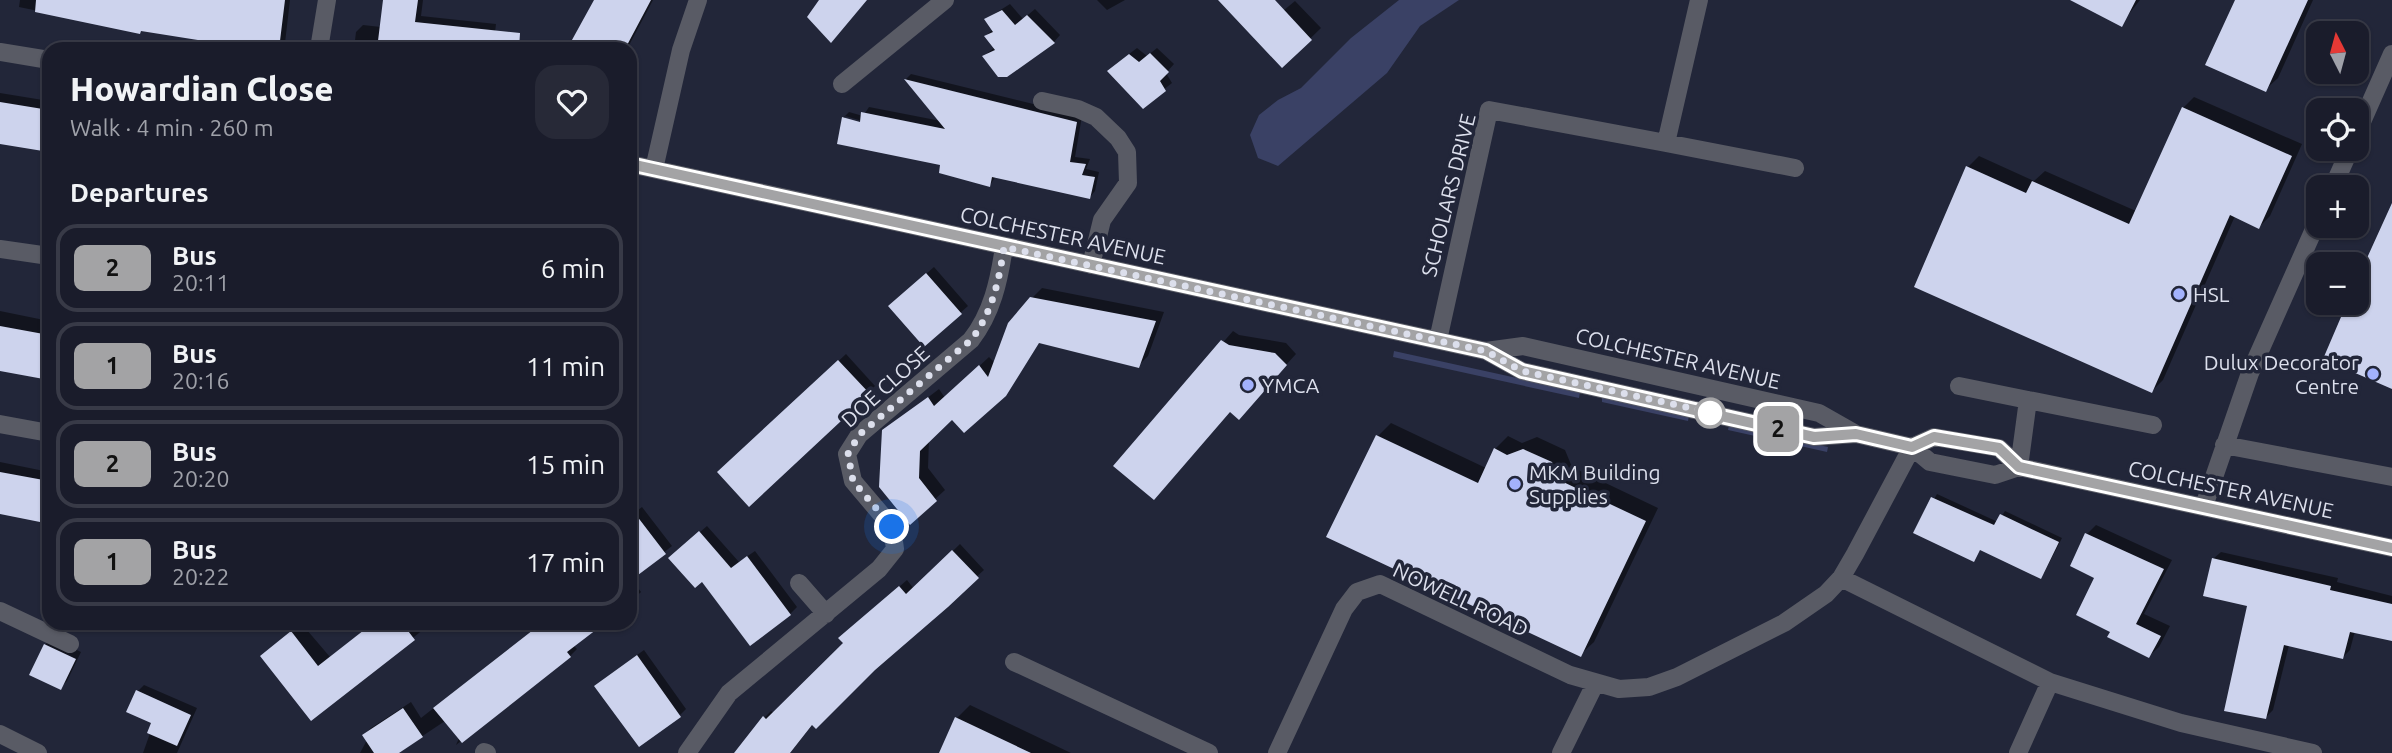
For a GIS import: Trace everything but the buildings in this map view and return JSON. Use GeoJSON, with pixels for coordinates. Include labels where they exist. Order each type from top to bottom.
{"type":"FeatureCollection","features":[{"type":"Feature","properties":{"kind":"street"},"geometry":{"type":"LineString","coordinates":[[320,42],[327,0]]}},
{"type":"Feature","properties":{"kind":"street"},"geometry":{"type":"LineString","coordinates":[[654,169],[681,50],[698,0]]}},
{"type":"Feature","properties":{"kind":"street"},"geometry":{"type":"LineString","coordinates":[[842,84],[945,0]]}},
{"type":"Feature","properties":{"kind":"street"},"geometry":{"type":"LineString","coordinates":[[1666,143],[1699,0]]}},
{"type":"Feature","properties":{"kind":"street"},"geometry":{"type":"LineString","coordinates":[[0,52],[42,59]]}},
{"type":"Feature","properties":{"kind":"street"},"geometry":{"type":"LineString","coordinates":[[2369,106],[2392,54]]}},
{"type":"Feature","properties":{"kind":"street"},"geometry":{"type":"LineString","coordinates":[[1042,101],[1078,109],[1096,117],[1118,138],[1127,152],[1128,183],[1102,220],[1091,265]]}},
{"type":"Feature","properties":{"kind":"street","name":"SCHOLARS DRIVE"},"geometry":{"type":"LineString","coordinates":[[1438,340],[1489,110],[1795,168]]}},
{"type":"Feature","properties":{"kind":"street","name":"COLCHESTER AVENUE"},"geometry":{"type":"LineString","coordinates":[[637,165],[1486,351],[1522,371],[1814,437],[1856,434]]}},
{"type":"Feature","properties":{"kind":"street"},"geometry":{"type":"LineString","coordinates":[[2204,506],[2250,373],[2310,238]]}},
{"type":"Feature","properties":{"kind":"street","name":"DOE CLOSE"},"geometry":{"type":"LineString","coordinates":[[687,753],[729,693],[880,569],[895,549],[892,527],[853,481],[848,454],[859,435],[971,340],[983,325],[991,307],[1004,247]]}},
{"type":"Feature","properties":{"kind":"street"},"geometry":{"type":"LineString","coordinates":[[0,249],[42,255]]}},
{"type":"Feature","properties":{"kind":"street","name":"COLCHESTER AVENUE"},"geometry":{"type":"LineString","coordinates":[[1486,351],[1523,346],[1819,413],[1856,434],[1912,447],[1930,462],[1995,475],[2019,467],[2392,548]]}},
{"type":"Feature","properties":{"kind":"street"},"geometry":{"type":"LineString","coordinates":[[1959,386],[2153,425]]}},
{"type":"Feature","properties":{"kind":"street"},"geometry":{"type":"LineString","coordinates":[[2019,467],[2028,401]]}},
{"type":"Feature","properties":{"kind":"street"},"geometry":{"type":"LineString","coordinates":[[0,424],[42,432]]}},
{"type":"Feature","properties":{"kind":"street","name":"COLCHESTER AVENUE"},"geometry":{"type":"LineString","coordinates":[[1912,447],[1934,437],[1999,448],[2019,467]]}},
{"type":"Feature","properties":{"kind":"street"},"geometry":{"type":"LineString","coordinates":[[2224,445],[2392,477]]}},
{"type":"Feature","properties":{"kind":"street","name":"NOWELL ROAD"},"geometry":{"type":"LineString","coordinates":[[1277,753],[1344,609],[1357,592],[1380,584],[1570,675],[1619,689],[1649,687],[1677,677],[1784,623],[1826,594],[1841,578],[1912,447]]}},
{"type":"Feature","properties":{"kind":"street"},"geometry":{"type":"LineString","coordinates":[[1841,578],[2050,682],[2182,723],[2313,753]]}},
{"type":"Feature","properties":{"kind":"street"},"geometry":{"type":"LineString","coordinates":[[799,583],[826,614]]}},
{"type":"Feature","properties":{"kind":"street"},"geometry":{"type":"LineString","coordinates":[[0,611],[70,644]]}},
{"type":"Feature","properties":{"kind":"street"},"geometry":{"type":"LineString","coordinates":[[1014,662],[1209,753]]}},
{"type":"Feature","properties":{"kind":"street"},"geometry":{"type":"LineString","coordinates":[[2018,753],[2050,682]]}},
{"type":"Feature","properties":{"kind":"street"},"geometry":{"type":"LineString","coordinates":[[1561,753],[1595,684]]}},
{"type":"Feature","properties":{"kind":"street"},"geometry":{"type":"LineString","coordinates":[[0,734],[38,753]]}},
{"type":"Feature","properties":{"kind":"shaded area"},"geometry":{"type":"Polygon","coordinates":[[[1399,0],[1459,0],[1420,26],[1387,73],[1278,166],[1258,158],[1250,135],[1259,115],[1278,100],[1301,88],[1351,38],[1399,0]]]}},
{"type":"Feature","properties":{"kind":"shaded area"},"geometry":{"type":"Polygon","coordinates":[[[1394,351],[1580,392],[1579,398],[1393,357],[1394,351]]]}},
{"type":"Feature","properties":{"kind":"shaded area"},"geometry":{"type":"Polygon","coordinates":[[[1602,397],[1689,416],[1688,421],[1602,402],[1602,397]]]}},
{"type":"Feature","properties":{"kind":"shaded area"},"geometry":{"type":"Polygon","coordinates":[[[1729,425],[1828,447],[1827,452],[1728,430],[1729,425]]]}},
{"type":"Feature","properties":{"kind":"bus line","name":"2"},"geometry":{"type":"LineString","coordinates":[[637,165],[1486,351],[1522,371],[1814,437],[1856,434],[1912,447],[1934,437],[1999,448],[2019,467],[2392,548]]}},
{"type":"Feature","properties":{"kind":"place","name":"HSL"},"geometry":{"type":"Point","coordinates":[2179,294]}},
{"type":"Feature","properties":{"kind":"place","name":"Dulux Decorator Centre"},"geometry":{"type":"Point","coordinates":[2373,374]}},
{"type":"Feature","properties":{"kind":"place","name":"YMCA"},"geometry":{"type":"Point","coordinates":[1248,385]}},
{"type":"Feature","properties":{"kind":"place","name":"MKM Building Supplies"},"geometry":{"type":"Point","coordinates":[1515,484]}},
{"type":"Feature","properties":{"kind":"route"},"geometry":{"type":"LineString","coordinates":[[892,527],[853,481],[848,454],[859,435],[971,340],[983,325],[991,307],[1004,247],[1486,351],[1522,371],[1722,415],[1710,413]]}}]}
